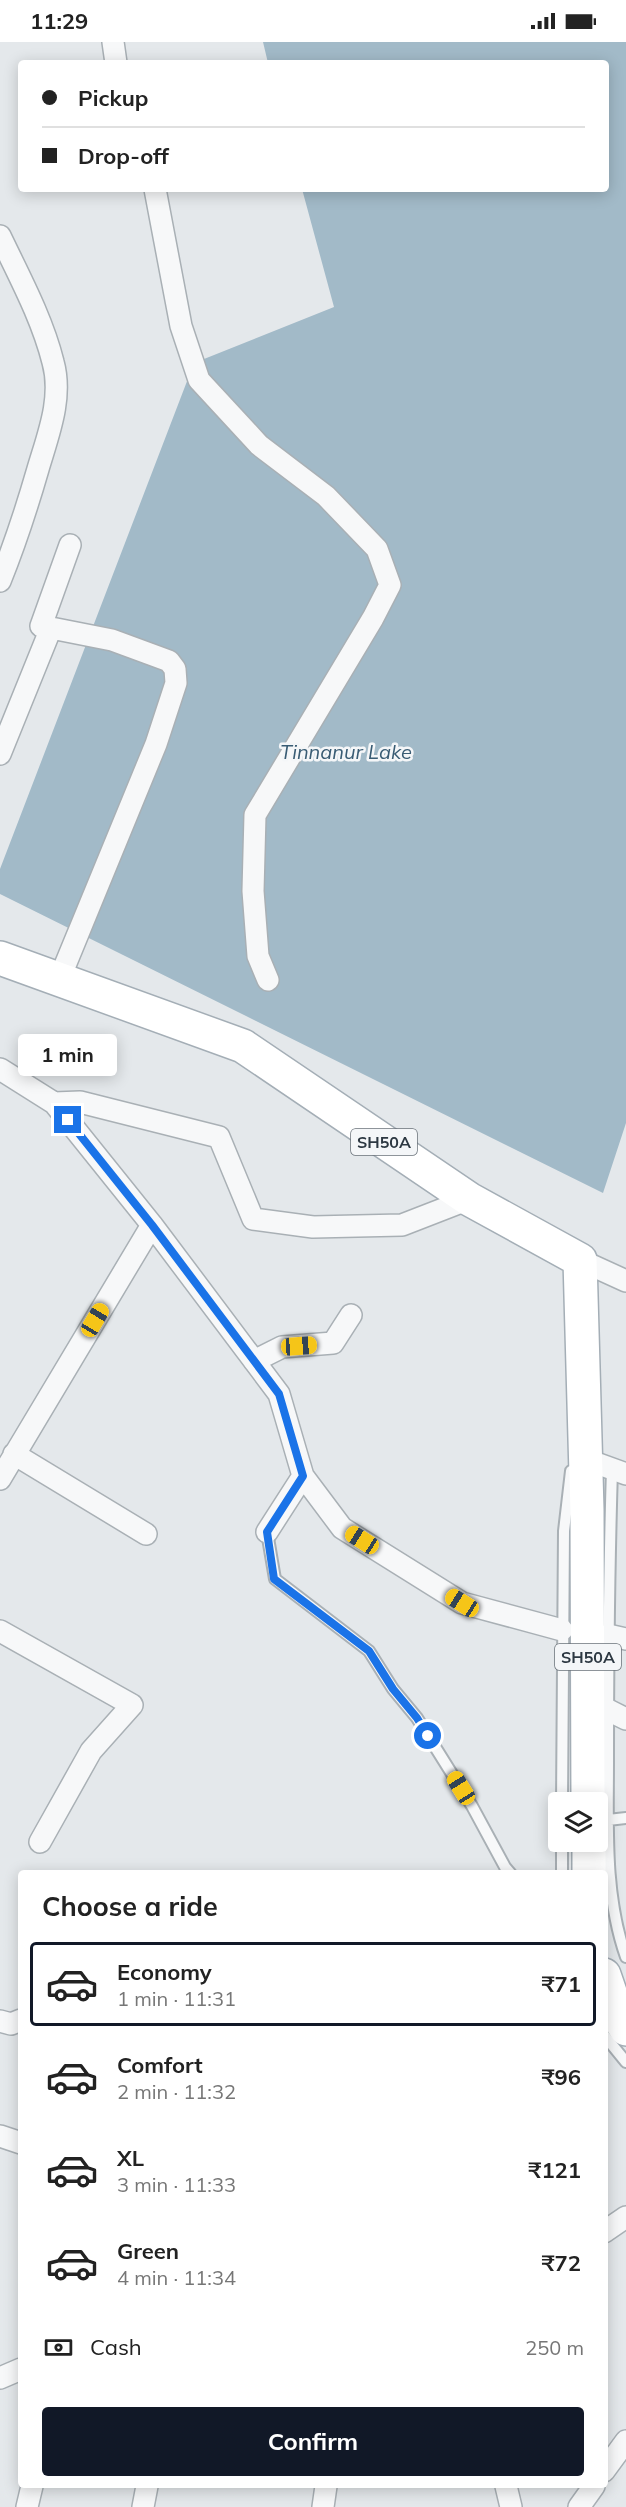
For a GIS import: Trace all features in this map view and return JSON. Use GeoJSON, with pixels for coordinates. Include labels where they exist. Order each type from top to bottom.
{"type":"FeatureCollection","features":[{"type":"Feature","properties":{"kind":"main road","name":"SH50A"},"geometry":{"type":"LineString","coordinates":[[0,958],[243,1046],[469,1199],[580,1260],[607,1467],[587,1510],[594,1792]]}},
{"type":"Feature","properties":{"kind":"main road","name":"SH50A"},"geometry":{"type":"LineString","coordinates":[[589,1870],[592,1852]]}},
{"type":"Feature","properties":{"kind":"main road"},"geometry":{"type":"LineString","coordinates":[[608,1986],[619,2018],[626,2029]]}},
{"type":"Feature","properties":{"kind":"street"},"geometry":{"type":"LineString","coordinates":[[113,42],[116,60]]}},
{"type":"Feature","properties":{"kind":"street"},"geometry":{"type":"LineString","coordinates":[[156,192],[181,326],[199,380],[260,445],[326,496],[377,549],[390,585],[373,618],[255,815],[253,891],[258,956],[268,980]]}},
{"type":"Feature","properties":{"kind":"street"},"geometry":{"type":"LineString","coordinates":[[0,236],[32,305],[53,362],[57,388],[52,418],[19,535],[0,581]]}},
{"type":"Feature","properties":{"kind":"street"},"geometry":{"type":"LineString","coordinates":[[59,980],[156,744],[176,683],[175,669],[169,661],[112,640],[41,626],[70,545]]}},
{"type":"Feature","properties":{"kind":"street"},"geometry":{"type":"LineString","coordinates":[[0,754],[51,628]]}},
{"type":"Feature","properties":{"kind":"street"},"geometry":{"type":"LineString","coordinates":[[0,1068],[54,1103],[152,1225],[279,1394],[303,1476],[342,1528],[462,1603],[562,1630]]}},
{"type":"Feature","properties":{"kind":"street"},"geometry":{"type":"LineString","coordinates":[[54,1103],[80,1102],[219,1137],[253,1219],[313,1227],[402,1225],[469,1199]]}},
{"type":"Feature","properties":{"kind":"street"},"geometry":{"type":"LineString","coordinates":[[0,1479],[152,1225]]}},
{"type":"Feature","properties":{"kind":"street"},"geometry":{"type":"LineString","coordinates":[[580,1260],[626,1281]]}},
{"type":"Feature","properties":{"kind":"street"},"geometry":{"type":"LineString","coordinates":[[254,1361],[282,1347],[333,1343],[351,1315]]}},
{"type":"Feature","properties":{"kind":"street"},"geometry":{"type":"LineString","coordinates":[[14,1454],[146,1534]]}},
{"type":"Feature","properties":{"kind":"street"},"geometry":{"type":"LineString","coordinates":[[267,1532],[303,1476]]}},
{"type":"Feature","properties":{"kind":"street"},"geometry":{"type":"LineString","coordinates":[[1,1634],[132,1705],[91,1751],[40,1842]]}},
{"type":"Feature","properties":{"kind":"street"},"geometry":{"type":"LineString","coordinates":[[0,2021],[12,2024],[18,2021]]}},
{"type":"Feature","properties":{"kind":"street"},"geometry":{"type":"LineString","coordinates":[[0,2136],[18,2142]]}},
{"type":"Feature","properties":{"kind":"street"},"geometry":{"type":"LineString","coordinates":[[608,2229],[626,2217]]}},
{"type":"Feature","properties":{"kind":"street"},"geometry":{"type":"LineString","coordinates":[[0,2378],[18,2370]]}},
{"type":"Feature","properties":{"kind":"street"},"geometry":{"type":"LineString","coordinates":[[608,2465],[626,2440]]}},
{"type":"Feature","properties":{"kind":"street"},"geometry":{"type":"LineString","coordinates":[[27,2507],[32,2488]]}},
{"type":"Feature","properties":{"kind":"street"},"geometry":{"type":"LineString","coordinates":[[143,2507],[147,2488]]}},
{"type":"Feature","properties":{"kind":"street"},"geometry":{"type":"LineString","coordinates":[[323,2507],[326,2488]]}},
{"type":"Feature","properties":{"kind":"street"},"geometry":{"type":"LineString","coordinates":[[506,2488],[511,2507]]}},
{"type":"Feature","properties":{"kind":"street"},"geometry":{"type":"LineString","coordinates":[[579,2507],[593,2488]]}},
{"type":"Feature","properties":{"kind":"lane"},"geometry":{"type":"LineString","coordinates":[[562,1792],[564,1531],[570,1480],[572,1469],[607,1467],[617,1637],[617,1714],[601,1792]]}},
{"type":"Feature","properties":{"kind":"lane"},"geometry":{"type":"LineString","coordinates":[[267,1532],[274,1579],[369,1651],[393,1689],[417,1718],[472,1806],[508,1870]]}},
{"type":"Feature","properties":{"kind":"lane"},"geometry":{"type":"LineString","coordinates":[[608,1820],[626,1818]]}},
{"type":"Feature","properties":{"kind":"lane"},"geometry":{"type":"LineString","coordinates":[[562,1852],[562,1870]]}},
{"type":"Feature","properties":{"kind":"lane"},"geometry":{"type":"LineString","coordinates":[[608,1852],[616,1930],[626,1957]]}},
{"type":"Feature","properties":{"kind":"lane"},"geometry":{"type":"LineString","coordinates":[[608,2040],[626,2062]]}},
{"type":"Feature","properties":{"kind":"water","name":"Tinnanur Lake"},"geometry":{"type":"Polygon","coordinates":[[[263,42],[626,42],[626,1123],[603,1193],[0,894],[0,869],[194,363],[334,307],[303,192],[609,192],[609,60],[267,60],[263,42]]]}},
{"type":"Feature","properties":{"kind":"route"},"geometry":{"type":"LineString","coordinates":[[68,1120],[152,1225],[279,1394],[303,1476],[267,1532],[274,1579],[369,1651],[393,1689],[417,1718],[428,1736]]}}]}
